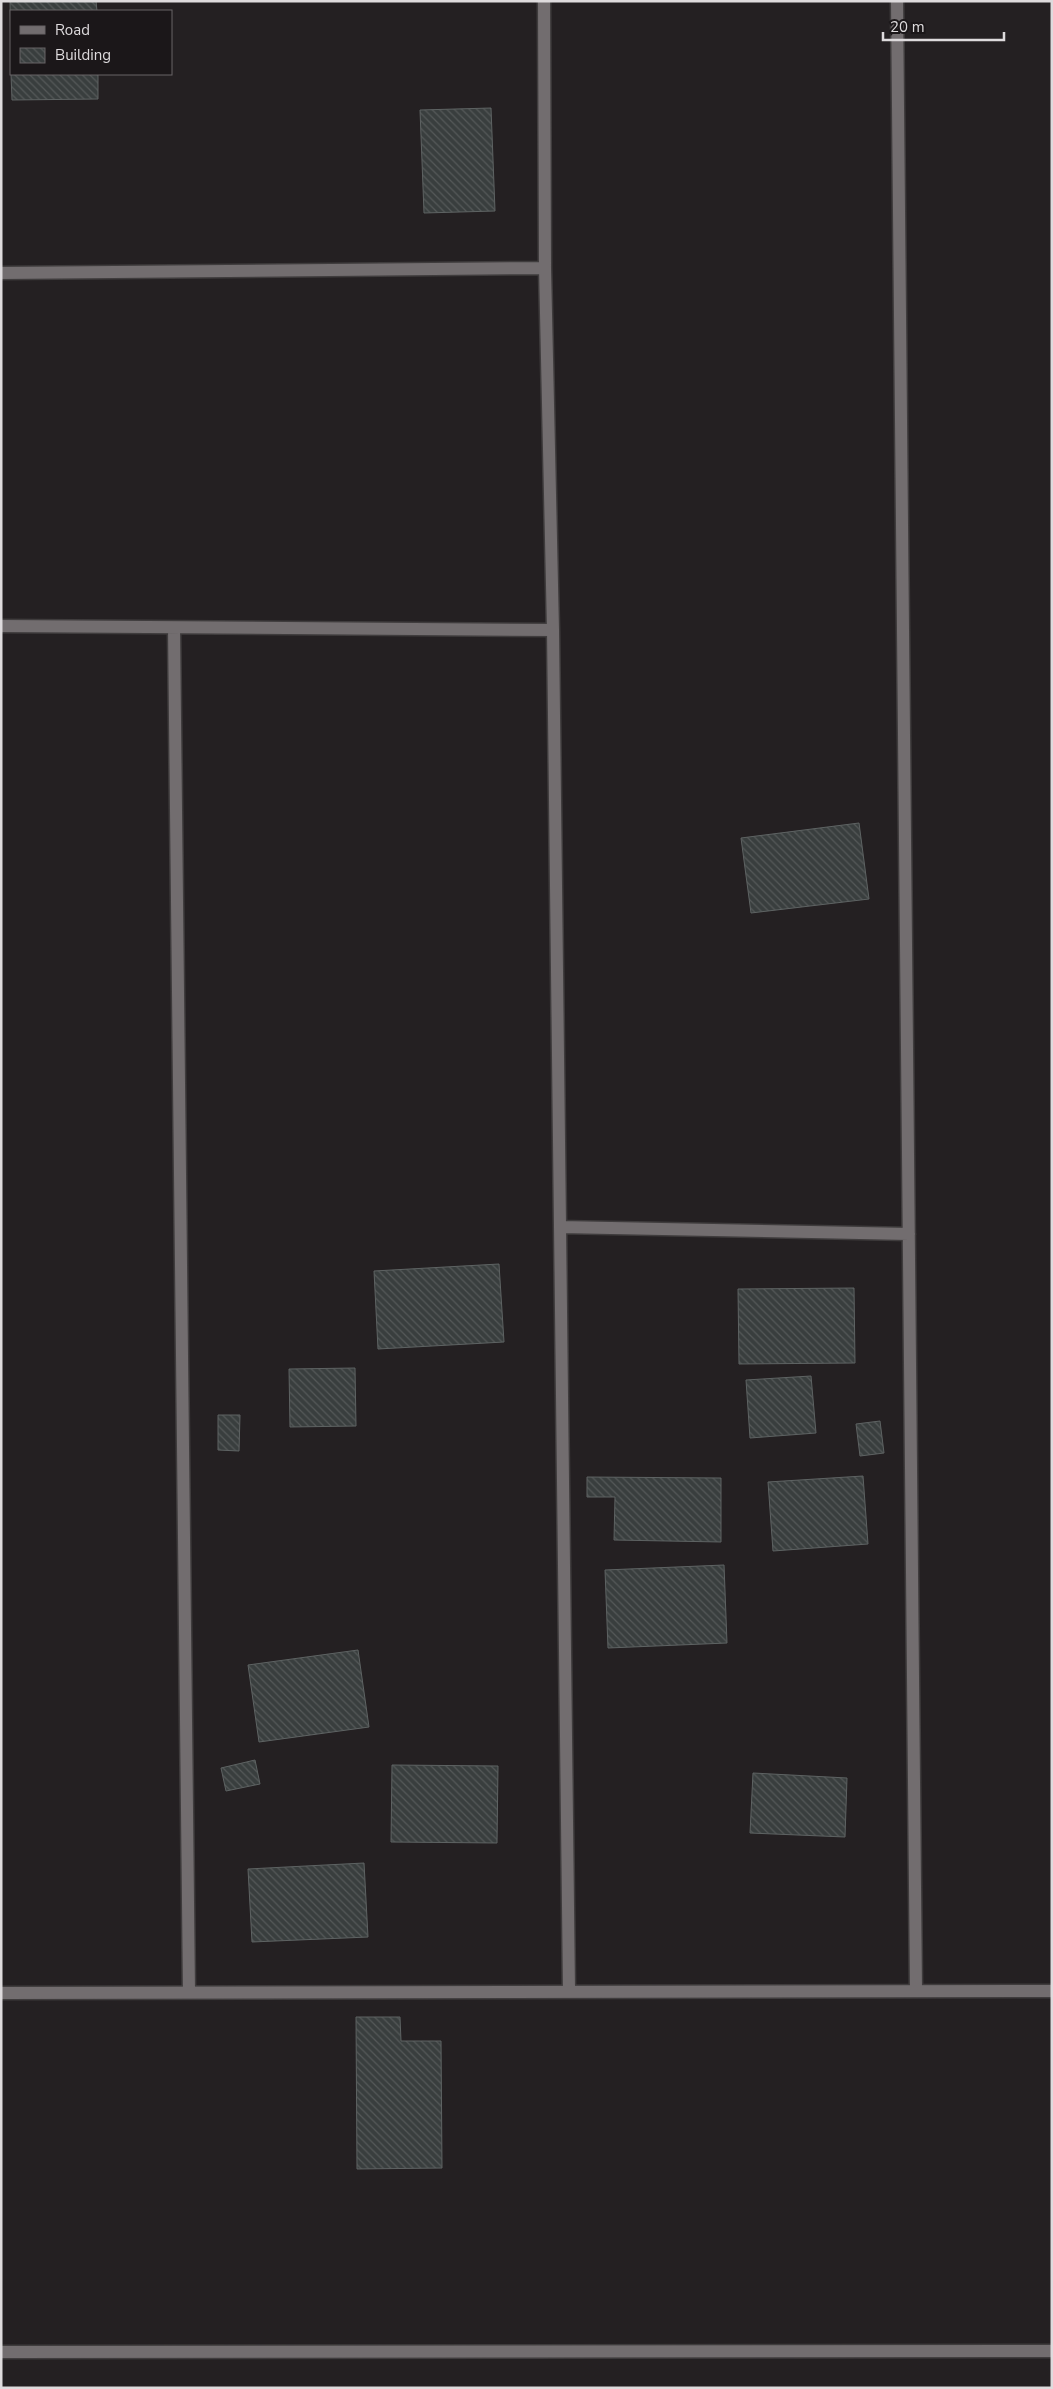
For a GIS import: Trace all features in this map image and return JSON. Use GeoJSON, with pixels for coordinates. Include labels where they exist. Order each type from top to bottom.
{"type":"FeatureCollection","features":[{"type":"Feature","properties":{"kind":"street"},"geometry":{"type":"LineString","coordinates":[[544,1],[545,268],[553,630],[569,1991]]}},
{"type":"Feature","properties":{"kind":"street"},"geometry":{"type":"LineString","coordinates":[[898,1],[916,1991]]}},
{"type":"Feature","properties":{"kind":"street"},"geometry":{"type":"LineString","coordinates":[[1,273],[545,268]]}},
{"type":"Feature","properties":{"kind":"street"},"geometry":{"type":"LineString","coordinates":[[1,626],[553,630]]}},
{"type":"Feature","properties":{"kind":"street"},"geometry":{"type":"LineString","coordinates":[[174,628],[189,1992]]}},
{"type":"Feature","properties":{"kind":"street"},"geometry":{"type":"LineString","coordinates":[[560,1227],[909,1234]]}},
{"type":"Feature","properties":{"kind":"street"},"geometry":{"type":"LineString","coordinates":[[1,1993],[1052,1991]]}},
{"type":"Feature","properties":{"kind":"street"},"geometry":{"type":"LineString","coordinates":[[1,2352],[1052,2351]]}},
{"type":"Feature","properties":{"kind":"building"},"geometry":{"type":"Polygon","coordinates":[[[10,1],[96,1],[97,10],[10,10],[10,1]]]}},
{"type":"Feature","properties":{"kind":"building"},"geometry":{"type":"Polygon","coordinates":[[[11,75],[98,75],[98,99],[12,100],[11,75]]]}},
{"type":"Feature","properties":{"kind":"building"},"geometry":{"type":"Polygon","coordinates":[[[491,108],[495,211],[424,213],[420,110],[491,108]]]}},
{"type":"Feature","properties":{"kind":"building"},"geometry":{"type":"Polygon","coordinates":[[[859,823],[869,899],[751,913],[741,838],[859,823]]]}},
{"type":"Feature","properties":{"kind":"building"},"geometry":{"type":"Polygon","coordinates":[[[499,1264],[504,1342],[378,1349],[374,1271],[499,1264]]]}},
{"type":"Feature","properties":{"kind":"building"},"geometry":{"type":"Polygon","coordinates":[[[854,1288],[855,1363],[739,1364],[738,1289],[854,1288]]]}},
{"type":"Feature","properties":{"kind":"building"},"geometry":{"type":"Polygon","coordinates":[[[355,1368],[356,1426],[290,1427],[289,1369],[355,1368]]]}},
{"type":"Feature","properties":{"kind":"building"},"geometry":{"type":"Polygon","coordinates":[[[811,1376],[816,1433],[750,1438],[746,1380],[811,1376]]]}},
{"type":"Feature","properties":{"kind":"building"},"geometry":{"type":"Polygon","coordinates":[[[218,1415],[240,1415],[239,1451],[218,1450],[218,1415]]]}},
{"type":"Feature","properties":{"kind":"building"},"geometry":{"type":"Polygon","coordinates":[[[880,1421],[884,1453],[860,1456],[856,1424],[880,1421]]]}},
{"type":"Feature","properties":{"kind":"building"},"geometry":{"type":"Polygon","coordinates":[[[863,1476],[868,1544],[773,1551],[768,1482],[863,1476]]]}},
{"type":"Feature","properties":{"kind":"building"},"geometry":{"type":"Polygon","coordinates":[[[587,1477],[721,1478],[721,1542],[614,1540],[615,1497],[587,1497],[587,1477]]]}},
{"type":"Feature","properties":{"kind":"building"},"geometry":{"type":"Polygon","coordinates":[[[724,1565],[727,1643],[608,1648],[605,1570],[724,1565]]]}},
{"type":"Feature","properties":{"kind":"building"},"geometry":{"type":"Polygon","coordinates":[[[358,1650],[369,1727],[259,1742],[248,1665],[358,1650]]]}},
{"type":"Feature","properties":{"kind":"building"},"geometry":{"type":"Polygon","coordinates":[[[255,1760],[260,1784],[226,1791],[221,1768],[255,1760]]]}},
{"type":"Feature","properties":{"kind":"building"},"geometry":{"type":"Polygon","coordinates":[[[392,1765],[498,1766],[497,1843],[391,1842],[392,1765]]]}},
{"type":"Feature","properties":{"kind":"building"},"geometry":{"type":"Polygon","coordinates":[[[753,1773],[847,1778],[845,1837],[750,1833],[753,1773]]]}},
{"type":"Feature","properties":{"kind":"building"},"geometry":{"type":"Polygon","coordinates":[[[364,1863],[368,1937],[252,1942],[248,1869],[364,1863]]]}},
{"type":"Feature","properties":{"kind":"building"},"geometry":{"type":"Polygon","coordinates":[[[356,2017],[400,2017],[401,2041],[441,2041],[442,2168],[357,2169],[356,2017]]]}}]}
